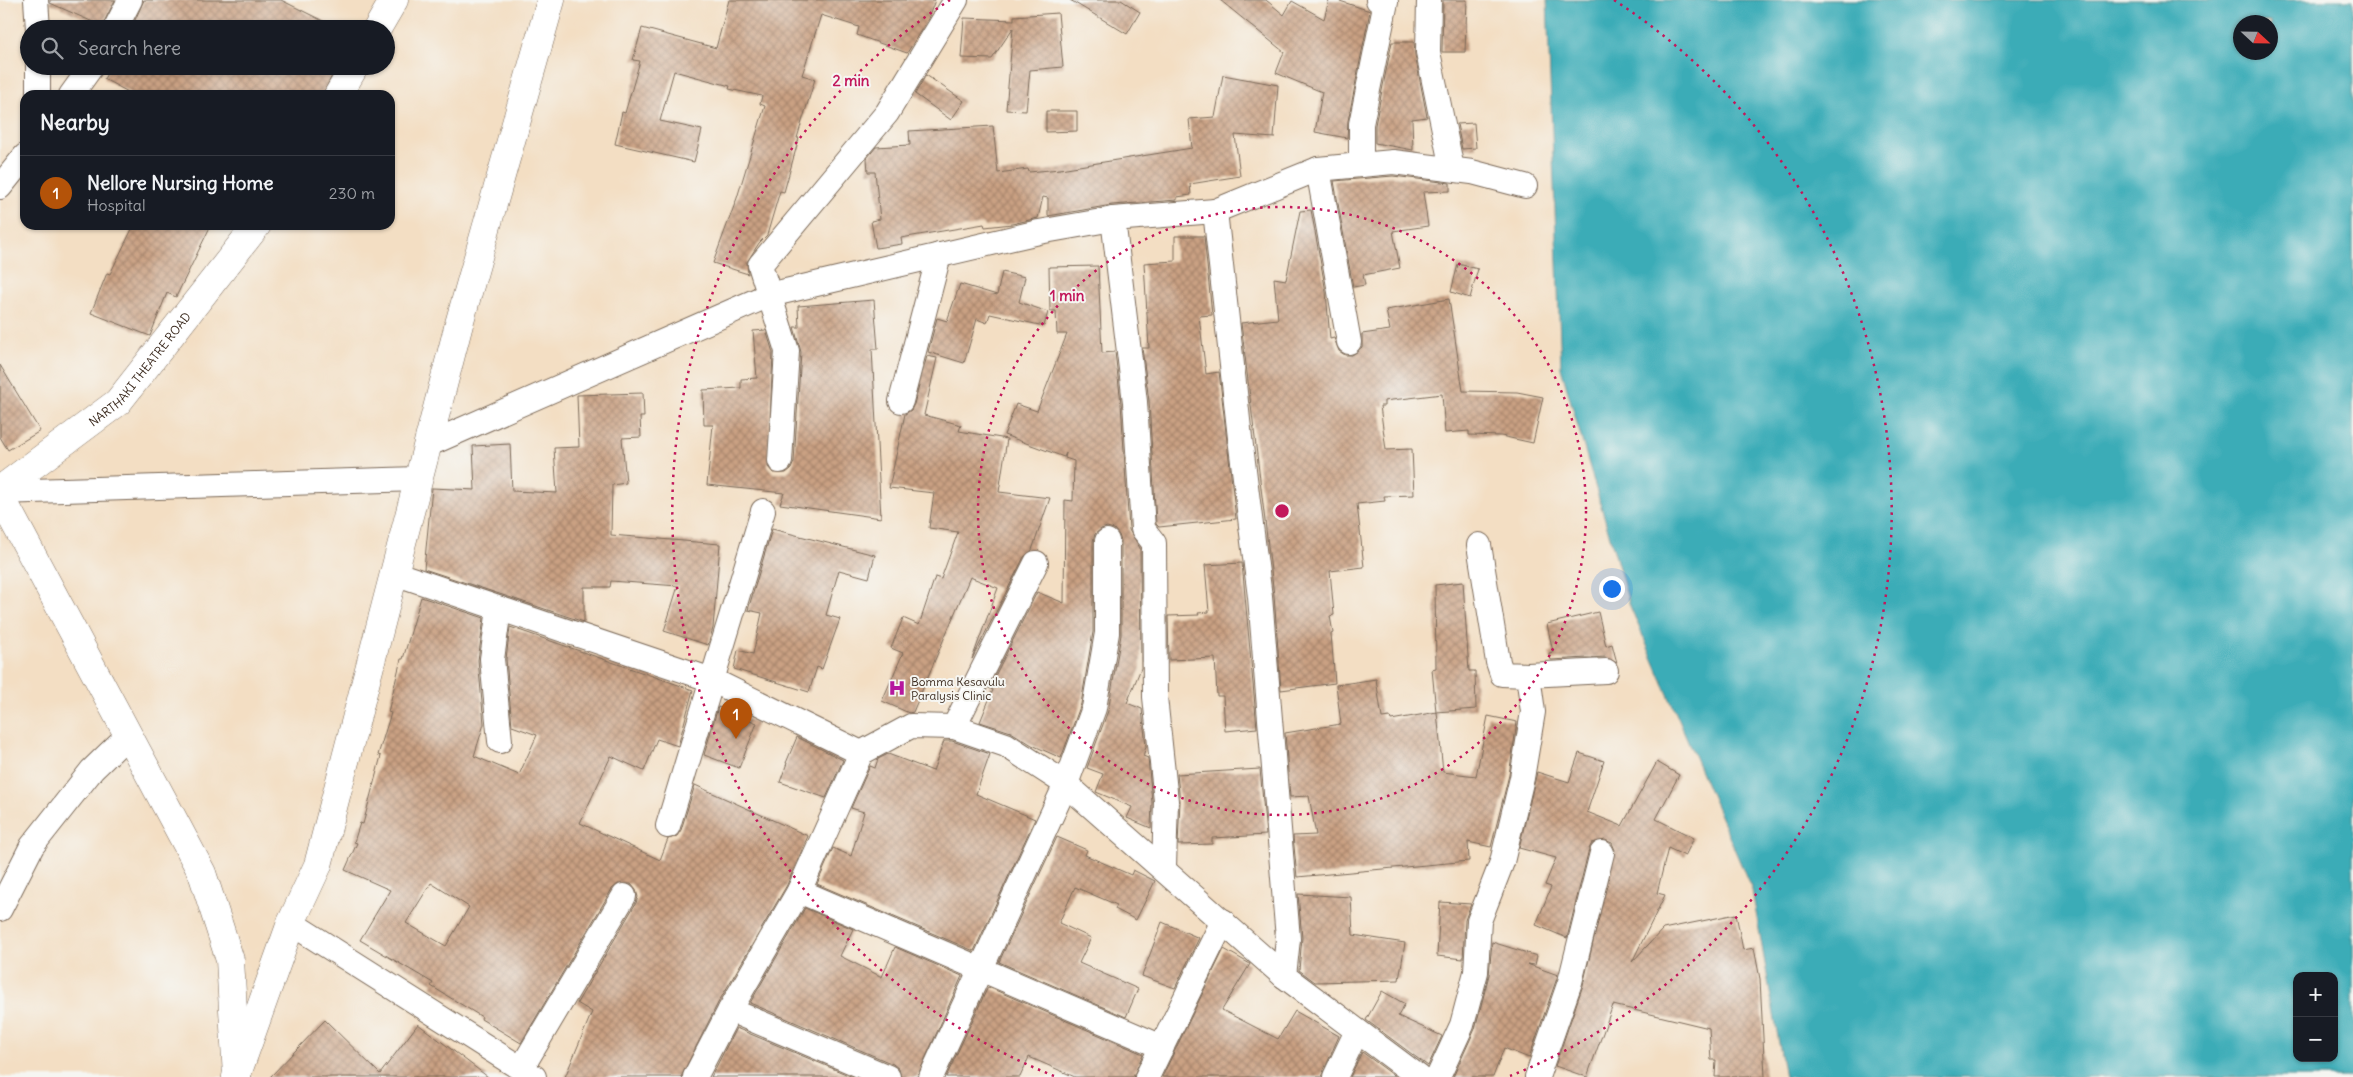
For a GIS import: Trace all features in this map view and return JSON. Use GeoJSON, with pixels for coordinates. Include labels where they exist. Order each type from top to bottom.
{"type":"FeatureCollection","features":[{"type":"Feature","properties":{"kind":"main road"},"geometry":{"type":"LineString","coordinates":[[382,20],[394,0]]}},
{"type":"Feature","properties":{"kind":"main road"},"geometry":{"type":"LineString","coordinates":[[237,1077],[291,923],[318,865],[459,324],[551,0]]}},
{"type":"Feature","properties":{"kind":"main road"},"geometry":{"type":"LineString","coordinates":[[341,90],[350,75]]}},
{"type":"Feature","properties":{"kind":"main road","name":"NARTHAKI THEATRE ROAD"},"geometry":{"type":"LineString","coordinates":[[0,491],[118,402],[253,230]]}},
{"type":"Feature","properties":{"kind":"main road"},"geometry":{"type":"LineString","coordinates":[[0,496],[202,873],[230,960],[237,1077]]}},
{"type":"Feature","properties":{"kind":"street"},"geometry":{"type":"LineString","coordinates":[[36,0],[37,20]]}},
{"type":"Feature","properties":{"kind":"street"},"geometry":{"type":"LineString","coordinates":[[120,20],[130,0]]}},
{"type":"Feature","properties":{"kind":"street"},"geometry":{"type":"LineString","coordinates":[[780,461],[788,351],[760,265],[887,113],[956,0]]}},
{"type":"Feature","properties":{"kind":"street"},"geometry":{"type":"LineString","coordinates":[[1361,165],[1361,124],[1386,2],[1378,0]]}},
{"type":"Feature","properties":{"kind":"street"},"geometry":{"type":"LineString","coordinates":[[1429,0],[1428,52],[1452,169]]}},
{"type":"Feature","properties":{"kind":"street"},"geometry":{"type":"LineString","coordinates":[[38,75],[38,90]]}},
{"type":"Feature","properties":{"kind":"street"},"geometry":{"type":"LineString","coordinates":[[75,90],[85,75]]}},
{"type":"Feature","properties":{"kind":"street"},"geometry":{"type":"LineString","coordinates":[[0,187],[20,162]]}},
{"type":"Feature","properties":{"kind":"street"},"geometry":{"type":"LineString","coordinates":[[427,445],[769,295],[1039,232],[1113,219],[1215,210],[1318,169],[1393,162],[1472,172],[1525,186]]}},
{"type":"Feature","properties":{"kind":"street"},"geometry":{"type":"LineString","coordinates":[[1318,169],[1349,342]]}},
{"type":"Feature","properties":{"kind":"street"},"geometry":{"type":"LineString","coordinates":[[1215,210],[1240,438],[1260,597],[1288,938],[1284,976]]}},
{"type":"Feature","properties":{"kind":"street"},"geometry":{"type":"LineString","coordinates":[[1113,219],[1135,402],[1143,529],[1154,543],[1155,697],[1166,801],[1164,868]]}},
{"type":"Feature","properties":{"kind":"street"},"geometry":{"type":"LineString","coordinates":[[901,401],[939,255]]}},
{"type":"Feature","properties":{"kind":"street"},"geometry":{"type":"LineString","coordinates":[[0,491],[418,479]]}},
{"type":"Feature","properties":{"kind":"street"},"geometry":{"type":"LineString","coordinates":[[668,826],[763,511]]}},
{"type":"Feature","properties":{"kind":"street"},"geometry":{"type":"LineString","coordinates":[[931,1077],[1066,784],[1094,708],[1107,633],[1107,541]]}},
{"type":"Feature","properties":{"kind":"street"},"geometry":{"type":"LineString","coordinates":[[1478,545],[1498,662],[1502,674],[1528,675],[1606,671]]}},
{"type":"Feature","properties":{"kind":"street"},"geometry":{"type":"LineString","coordinates":[[954,727],[1036,563]]}},
{"type":"Feature","properties":{"kind":"street"},"geometry":{"type":"LineString","coordinates":[[394,573],[712,680],[861,753]]}},
{"type":"Feature","properties":{"kind":"street"},"geometry":{"type":"LineString","coordinates":[[500,609],[492,659],[500,741]]}},
{"type":"Feature","properties":{"kind":"street"},"geometry":{"type":"LineString","coordinates":[[1438,1077],[1462,1025],[1476,972],[1479,921],[1502,862],[1522,778],[1533,712],[1528,675]]}},
{"type":"Feature","properties":{"kind":"street"},"geometry":{"type":"LineString","coordinates":[[695,1077],[730,1010],[799,891],[861,753],[911,726],[954,727],[1006,745],[1066,784],[1164,868],[1284,976],[1418,1077]]}},
{"type":"Feature","properties":{"kind":"street"},"geometry":{"type":"LineString","coordinates":[[0,909],[32,846],[92,770],[128,735]]}},
{"type":"Feature","properties":{"kind":"street"},"geometry":{"type":"LineString","coordinates":[[1537,1077],[1570,982],[1602,853]]}},
{"type":"Feature","properties":{"kind":"street"},"geometry":{"type":"LineString","coordinates":[[799,891],[1162,1047]]}},
{"type":"Feature","properties":{"kind":"street"},"geometry":{"type":"LineString","coordinates":[[291,923],[527,1073],[624,896]]}},
{"type":"Feature","properties":{"kind":"street"},"geometry":{"type":"LineString","coordinates":[[1147,1077],[1223,921]]}},
{"type":"Feature","properties":{"kind":"street"},"geometry":{"type":"LineString","coordinates":[[730,1010],[888,1077]]}},
{"type":"Feature","properties":{"kind":"street"},"geometry":{"type":"LineString","coordinates":[[1335,1077],[1357,1031]]}},
{"type":"Feature","properties":{"kind":"water"},"geometry":{"type":"Polygon","coordinates":[[[1547,0],[2353,0],[2353,1077],[1785,1077],[1752,890],[1630,606],[1561,368],[1547,0]]]}},
{"type":"Feature","properties":{"kind":"building"},"geometry":{"type":"Polygon","coordinates":[[[50,0],[115,0],[105,20],[88,20],[50,3],[50,0]]]}},
{"type":"Feature","properties":{"kind":"building"},"geometry":{"type":"Polygon","coordinates":[[[144,0],[281,0],[321,20],[135,20],[144,0]]]}},
{"type":"Feature","properties":{"kind":"building"},"geometry":{"type":"Polygon","coordinates":[[[729,0],[935,0],[928,19],[907,53],[857,35],[859,27],[821,15],[802,75],[815,79],[797,138],[799,138],[784,192],[780,191],[767,235],[759,243],[747,262],[748,274],[713,263],[737,198],[765,106],[760,104],[762,96],[729,89],[730,86],[674,71],[660,121],[702,130],[694,162],[615,144],[622,112],[625,113],[640,61],[633,60],[642,28],[716,48],[729,0]]]}},
{"type":"Feature","properties":{"kind":"building"},"geometry":{"type":"Polygon","coordinates":[[[1070,0],[1121,0],[1140,12],[1127,34],[1070,0]]]}},
{"type":"Feature","properties":{"kind":"building"},"geometry":{"type":"Polygon","coordinates":[[[1220,0],[1266,0],[1284,15],[1292,1],[1324,19],[1329,0],[1337,0],[1370,11],[1348,121],[1347,138],[1315,132],[1322,92],[1276,73],[1284,52],[1220,0]]]}},
{"type":"Feature","properties":{"kind":"building"},"geometry":{"type":"Polygon","coordinates":[[[1443,0],[1467,0],[1465,52],[1442,52],[1443,0]]]}},
{"type":"Feature","properties":{"kind":"building"},"geometry":{"type":"Polygon","coordinates":[[[1058,13],[1063,67],[1030,70],[1026,111],[1006,110],[1013,28],[992,59],[961,58],[964,18],[1014,20],[1014,16],[1058,13]]]}},
{"type":"Feature","properties":{"kind":"building"},"geometry":{"type":"Polygon","coordinates":[[[1392,42],[1414,42],[1427,117],[1412,119],[1413,150],[1375,143],[1375,125],[1392,42]]]}},
{"type":"Feature","properties":{"kind":"building"},"geometry":{"type":"Polygon","coordinates":[[[106,75],[332,75],[325,90],[125,90],[104,79],[106,75]]]}},
{"type":"Feature","properties":{"kind":"building"},"geometry":{"type":"Polygon","coordinates":[[[926,75],[964,101],[951,120],[915,94],[926,75]]]}},
{"type":"Feature","properties":{"kind":"building"},"geometry":{"type":"Polygon","coordinates":[[[1223,75],[1278,85],[1274,138],[1235,135],[1240,176],[1190,184],[1191,195],[1177,197],[1177,200],[1112,205],[1048,216],[1048,198],[1043,197],[1038,218],[1012,224],[985,227],[984,224],[901,238],[902,244],[876,248],[871,221],[880,219],[875,172],[868,172],[867,158],[876,147],[910,145],[909,131],[993,126],[998,173],[1028,169],[1029,172],[1060,169],[1192,148],[1189,119],[1215,117],[1223,75]]]}},
{"type":"Feature","properties":{"kind":"building"},"geometry":{"type":"Polygon","coordinates":[[[1046,111],[1077,111],[1077,131],[1046,132],[1046,111]]]}},
{"type":"Feature","properties":{"kind":"building"},"geometry":{"type":"Polygon","coordinates":[[[1474,123],[1476,148],[1462,149],[1457,124],[1474,123]]]}},
{"type":"Feature","properties":{"kind":"building"},"geometry":{"type":"Polygon","coordinates":[[[1393,176],[1450,183],[1450,191],[1423,192],[1428,226],[1393,231],[1400,268],[1363,275],[1365,285],[1353,287],[1334,181],[1393,176]]]}},
{"type":"Feature","properties":{"kind":"building"},"geometry":{"type":"Polygon","coordinates":[[[1311,210],[1326,292],[1330,339],[1334,338],[1339,351],[1345,355],[1352,355],[1362,347],[1362,334],[1390,330],[1386,310],[1449,299],[1463,391],[1517,392],[1543,397],[1533,443],[1501,436],[1469,435],[1469,431],[1445,433],[1442,394],[1384,401],[1384,406],[1380,406],[1386,450],[1412,449],[1414,495],[1384,496],[1385,501],[1357,504],[1364,567],[1330,571],[1334,615],[1330,616],[1333,633],[1331,634],[1335,683],[1281,690],[1274,595],[1241,323],[1278,319],[1274,278],[1286,280],[1300,211],[1311,210]]]}},
{"type":"Feature","properties":{"kind":"building"},"geometry":{"type":"Polygon","coordinates":[[[132,230],[209,230],[176,297],[167,293],[150,336],[91,313],[107,273],[110,274],[132,230]]]}},
{"type":"Feature","properties":{"kind":"building"},"geometry":{"type":"Polygon","coordinates":[[[1175,236],[1204,236],[1212,315],[1199,316],[1206,374],[1219,372],[1236,519],[1159,527],[1156,524],[1149,401],[1142,348],[1149,348],[1144,263],[1175,261],[1175,236]]]}},
{"type":"Feature","properties":{"kind":"building"},"geometry":{"type":"Polygon","coordinates":[[[1458,264],[1478,269],[1470,298],[1451,292],[1458,264]]]}},
{"type":"Feature","properties":{"kind":"building"},"geometry":{"type":"Polygon","coordinates":[[[1098,266],[1102,353],[1115,352],[1121,403],[1129,530],[1140,548],[1141,668],[1127,703],[1142,709],[1146,747],[1143,756],[1148,758],[1152,802],[1151,828],[1127,818],[1132,807],[1096,792],[1103,774],[1087,768],[1108,711],[1121,635],[1121,541],[1114,529],[1107,527],[1101,529],[1095,534],[1093,541],[1093,632],[1081,704],[1061,758],[1032,745],[1011,732],[980,722],[993,690],[989,688],[1037,592],[1064,603],[1065,500],[1073,501],[1074,461],[1065,458],[1066,453],[1064,457],[1004,435],[1016,404],[1037,411],[1067,334],[1057,334],[1056,311],[1050,311],[1049,267],[1098,266]]]}},
{"type":"Feature","properties":{"kind":"building"},"geometry":{"type":"Polygon","coordinates":[[[1002,272],[1025,277],[1019,302],[1048,312],[1044,326],[990,314],[987,323],[977,319],[964,363],[928,352],[937,318],[947,321],[960,284],[997,295],[1002,272]]]}},
{"type":"Feature","properties":{"kind":"building"},"geometry":{"type":"Polygon","coordinates":[[[874,300],[878,349],[872,349],[881,518],[780,504],[784,493],[707,485],[713,425],[704,425],[703,390],[741,388],[741,379],[757,378],[753,331],[766,330],[773,353],[768,467],[773,473],[786,473],[791,469],[794,462],[801,352],[794,327],[799,327],[798,306],[874,300]]]}},
{"type":"Feature","properties":{"kind":"building"},"geometry":{"type":"Polygon","coordinates":[[[927,356],[937,358],[924,415],[961,425],[959,431],[1007,439],[999,492],[1050,498],[1032,550],[1024,557],[972,659],[998,588],[970,577],[913,712],[909,713],[882,701],[903,653],[891,648],[903,618],[919,625],[935,577],[941,579],[958,532],[929,528],[934,493],[889,488],[905,414],[911,410],[914,404],[927,356]]]}},
{"type":"Feature","properties":{"kind":"building"},"geometry":{"type":"Polygon","coordinates":[[[0,365],[40,431],[8,450],[0,437],[0,365]]]}},
{"type":"Feature","properties":{"kind":"building"},"geometry":{"type":"Polygon","coordinates":[[[643,393],[644,417],[640,417],[641,437],[622,438],[626,483],[612,485],[611,535],[720,544],[713,628],[708,645],[664,631],[678,586],[611,581],[610,587],[584,587],[584,622],[424,569],[432,488],[475,490],[473,446],[510,444],[512,491],[557,493],[554,448],[579,447],[577,395],[643,393]]]}},
{"type":"Feature","properties":{"kind":"building"},"geometry":{"type":"Polygon","coordinates":[[[772,529],[875,555],[869,578],[839,570],[826,615],[840,619],[822,669],[817,667],[809,692],[734,669],[738,650],[753,654],[762,613],[748,610],[772,529]]]}},
{"type":"Feature","properties":{"kind":"building"},"geometry":{"type":"Polygon","coordinates":[[[1242,563],[1257,728],[1225,731],[1223,696],[1217,696],[1215,658],[1169,660],[1168,616],[1199,615],[1198,613],[1209,612],[1205,565],[1242,563]]]}},
{"type":"Feature","properties":{"kind":"building"},"geometry":{"type":"Polygon","coordinates":[[[1463,582],[1469,671],[1475,671],[1476,709],[1436,712],[1432,669],[1436,668],[1435,585],[1463,582]]]}},
{"type":"Feature","properties":{"kind":"building"},"geometry":{"type":"Polygon","coordinates":[[[421,597],[484,618],[478,660],[484,724],[474,756],[519,775],[537,735],[512,726],[506,659],[510,627],[693,690],[678,746],[657,739],[644,771],[611,756],[580,823],[660,860],[668,839],[677,836],[681,830],[695,785],[808,836],[787,885],[718,1003],[681,1077],[565,1077],[592,1012],[577,1003],[636,903],[638,897],[636,890],[631,884],[618,884],[612,889],[521,1043],[431,986],[433,983],[360,940],[390,890],[345,870],[357,843],[354,842],[360,823],[363,824],[381,756],[378,755],[391,713],[388,712],[401,659],[403,659],[421,597]],[[431,883],[406,923],[446,946],[469,907],[431,883]]]}},
{"type":"Feature","properties":{"kind":"building"},"geometry":{"type":"Polygon","coordinates":[[[1598,612],[1606,646],[1612,644],[1617,663],[1605,657],[1551,660],[1549,653],[1553,652],[1547,624],[1598,612]]]}},
{"type":"Feature","properties":{"kind":"building"},"geometry":{"type":"Polygon","coordinates":[[[1376,679],[1382,718],[1390,717],[1391,720],[1437,712],[1443,772],[1476,776],[1488,716],[1517,722],[1509,775],[1491,847],[1468,842],[1469,861],[1297,877],[1293,836],[1316,835],[1309,796],[1290,797],[1285,733],[1341,724],[1336,685],[1376,679]]]}},
{"type":"Feature","properties":{"kind":"building"},"geometry":{"type":"Polygon","coordinates":[[[718,707],[757,723],[739,768],[704,755],[718,707]]]}},
{"type":"Feature","properties":{"kind":"building"},"geometry":{"type":"Polygon","coordinates":[[[797,737],[843,760],[826,798],[780,782],[797,737]]]}},
{"type":"Feature","properties":{"kind":"building"},"geometry":{"type":"Polygon","coordinates":[[[944,741],[952,741],[990,754],[976,794],[1035,819],[974,951],[817,884],[833,848],[851,856],[864,812],[851,808],[870,766],[875,768],[878,759],[888,754],[933,771],[944,741]]]}},
{"type":"Feature","properties":{"kind":"building"},"geometry":{"type":"Polygon","coordinates":[[[1579,753],[1604,761],[1587,812],[1622,826],[1657,762],[1679,775],[1656,819],[1694,838],[1685,856],[1668,848],[1657,893],[1665,895],[1632,962],[1663,929],[1736,914],[1743,950],[1754,948],[1760,979],[1765,1077],[1715,1077],[1716,1060],[1711,1060],[1709,1028],[1613,1005],[1587,1077],[1555,1066],[1583,985],[1615,850],[1612,843],[1605,840],[1592,843],[1567,938],[1536,925],[1551,887],[1545,885],[1556,858],[1519,848],[1537,772],[1569,782],[1579,753]]]}},
{"type":"Feature","properties":{"kind":"building"},"geometry":{"type":"Polygon","coordinates":[[[1260,769],[1266,835],[1212,838],[1212,844],[1178,845],[1180,801],[1177,774],[1260,769]]]}},
{"type":"Feature","properties":{"kind":"building"},"geometry":{"type":"Polygon","coordinates":[[[1057,837],[1087,850],[1085,855],[1131,875],[1133,870],[1155,881],[1136,920],[1115,909],[1117,905],[1075,887],[1059,923],[1091,938],[1079,963],[1138,989],[1126,1017],[999,962],[1057,837]]]}},
{"type":"Feature","properties":{"kind":"building"},"geometry":{"type":"Polygon","coordinates":[[[1298,894],[1351,897],[1353,935],[1405,943],[1399,980],[1315,982],[1299,970],[1302,938],[1298,894]]]}},
{"type":"Feature","properties":{"kind":"building"},"geometry":{"type":"Polygon","coordinates":[[[1440,902],[1471,904],[1465,920],[1463,959],[1437,956],[1440,902]]]}},
{"type":"Feature","properties":{"kind":"building"},"geometry":{"type":"Polygon","coordinates":[[[805,908],[853,929],[840,956],[882,977],[895,947],[962,976],[917,1077],[901,1077],[899,1069],[893,1064],[750,1003],[805,908]]]}},
{"type":"Feature","properties":{"kind":"building"},"geometry":{"type":"Polygon","coordinates":[[[1162,922],[1199,938],[1175,988],[1142,976],[1162,922]]]}},
{"type":"Feature","properties":{"kind":"building"},"geometry":{"type":"Polygon","coordinates":[[[1492,942],[1537,956],[1535,965],[1527,964],[1558,975],[1529,1058],[1504,1048],[1493,1077],[1453,1077],[1475,1029],[1489,975],[1492,942]]]}},
{"type":"Feature","properties":{"kind":"building"},"geometry":{"type":"Polygon","coordinates":[[[1224,949],[1250,964],[1222,1010],[1278,1039],[1295,1011],[1339,1036],[1321,1077],[1162,1077],[1224,949]]]}},
{"type":"Feature","properties":{"kind":"building"},"geometry":{"type":"Polygon","coordinates":[[[988,987],[1143,1054],[1133,1077],[1075,1077],[1029,1057],[1020,1077],[946,1077],[988,987]]]}},
{"type":"Feature","properties":{"kind":"building"},"geometry":{"type":"Polygon","coordinates":[[[1382,991],[1405,1004],[1398,1016],[1442,1036],[1428,1066],[1366,1020],[1382,991]]]}},
{"type":"Feature","properties":{"kind":"building"},"geometry":{"type":"Polygon","coordinates":[[[325,1020],[380,1074],[418,1024],[488,1077],[270,1077],[325,1020]]]}},
{"type":"Feature","properties":{"kind":"building"},"geometry":{"type":"Polygon","coordinates":[[[736,1028],[853,1077],[711,1077],[736,1028]]]}},
{"type":"Feature","properties":{"kind":"building"},"geometry":{"type":"Polygon","coordinates":[[[1362,1052],[1396,1077],[1350,1077],[1362,1052]]]}},
{"type":"Feature","properties":{"kind":"place","name":"Bomma Kesavulu Paralysis Clinic"},"geometry":{"type":"Point","coordinates":[897,688]}},
{"type":"Feature","properties":{"kind":"place","name":"Nellore Nursing Home"},"geometry":{"type":"Point","coordinates":[736,739]}}]}
